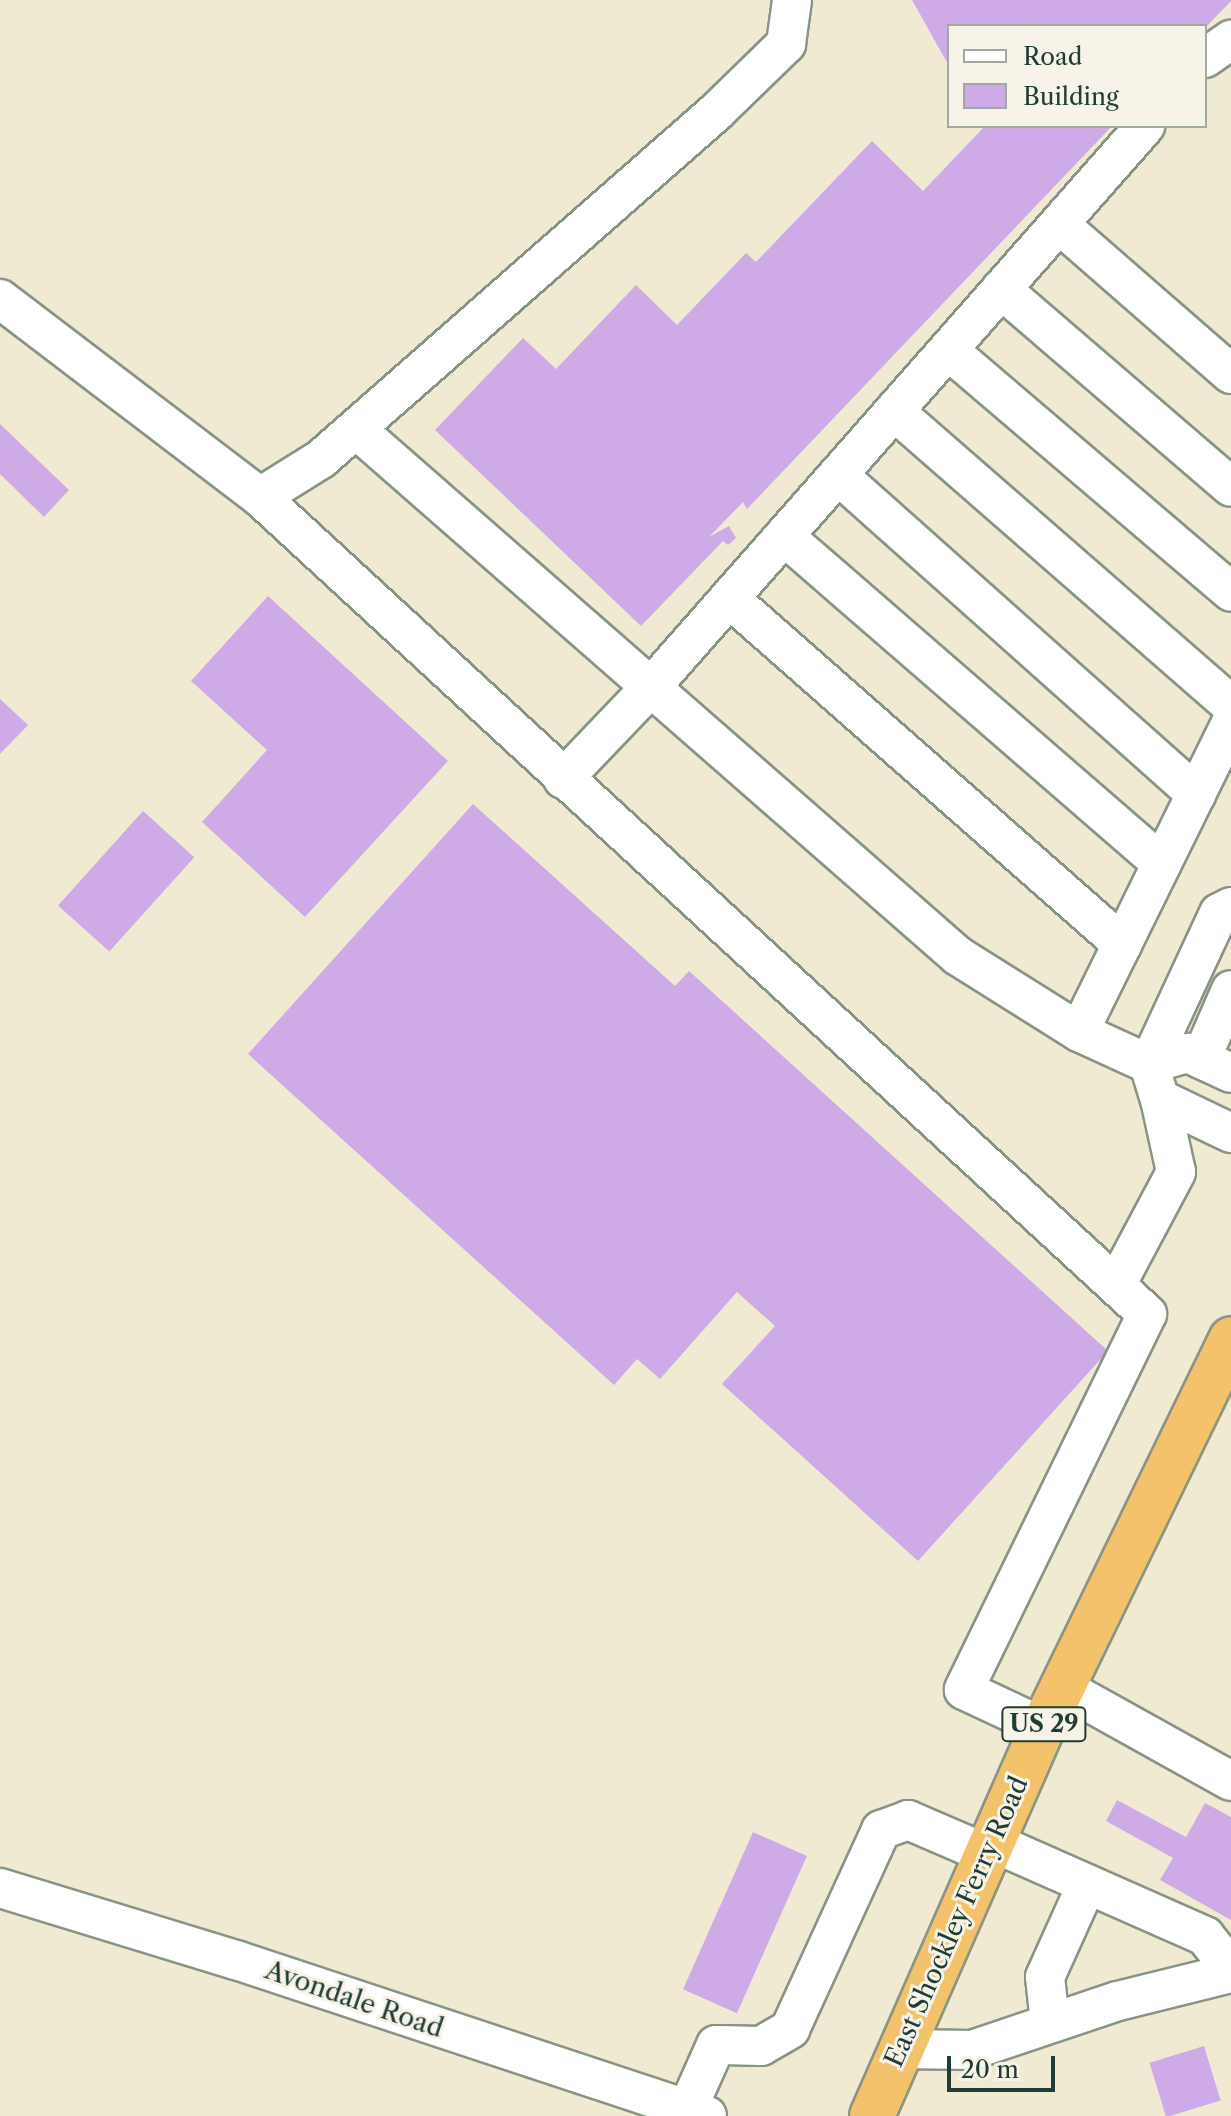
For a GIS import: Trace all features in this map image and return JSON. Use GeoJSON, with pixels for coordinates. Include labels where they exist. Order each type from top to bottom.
{"type":"FeatureCollection","features":[{"type":"Feature","properties":{"kind":"highway","name":"East Shockley Ferry Road"},"geometry":{"type":"LineString","coordinates":[[872,2116],[1043,1727],[1231,1339]]}},
{"type":"Feature","properties":{"kind":"street"},"geometry":{"type":"LineString","coordinates":[[260,497],[321,459],[716,112],[786,44],[792,0]]}},
{"type":"Feature","properties":{"kind":"street"},"geometry":{"type":"LineString","coordinates":[[1207,57],[1231,40]]}},
{"type":"Feature","properties":{"kind":"street"},"geometry":{"type":"LineString","coordinates":[[563,779],[651,687],[1143,128]]}},
{"type":"Feature","properties":{"kind":"street"},"geometry":{"type":"LineString","coordinates":[[1059,224],[1231,374]]}},
{"type":"Feature","properties":{"kind":"street"},"geometry":{"type":"LineString","coordinates":[[1001,289],[1231,487]]}},
{"type":"Feature","properties":{"kind":"street"},"geometry":{"type":"LineString","coordinates":[[0,299],[260,497],[1147,1314],[964,1690],[1043,1727]]}},
{"type":"Feature","properties":{"kind":"street"},"geometry":{"type":"LineString","coordinates":[[948,350],[1231,592]]}},
{"type":"Feature","properties":{"kind":"street"},"geometry":{"type":"LineString","coordinates":[[894,411],[1231,705]]}},
{"type":"Feature","properties":{"kind":"street"},"geometry":{"type":"LineString","coordinates":[[356,429],[958,956],[1079,1032],[1149,1064],[1188,1053],[1216,1066],[1231,990]]}},
{"type":"Feature","properties":{"kind":"street"},"geometry":{"type":"LineString","coordinates":[[838,475],[1213,778]]}},
{"type":"Feature","properties":{"kind":"street"},"geometry":{"type":"LineString","coordinates":[[784,536],[1162,864]]}},
{"type":"Feature","properties":{"kind":"street"},"geometry":{"type":"LineString","coordinates":[[729,598],[1122,944]]}},
{"type":"Feature","properties":{"kind":"street"},"geometry":{"type":"LineString","coordinates":[[1079,1032],[1162,864],[1213,778],[1231,723]]}},
{"type":"Feature","properties":{"kind":"street"},"geometry":{"type":"LineString","coordinates":[[1116,1285],[1176,1172],[1149,1064],[1219,913],[1231,907]]}},
{"type":"Feature","properties":{"kind":"street"},"geometry":{"type":"LineString","coordinates":[[1160,1099],[1231,1133]]}},
{"type":"Feature","properties":{"kind":"street"},"geometry":{"type":"LineString","coordinates":[[1062,1687],[1231,1781]]}},
{"type":"Feature","properties":{"kind":"street"},"geometry":{"type":"LineString","coordinates":[[697,2113],[716,2045],[761,2046],[790,2029],[881,1830],[908,1820],[1087,1884],[1205,1936],[1231,1971],[1050,2023],[972,2050],[900,2049]]}},
{"type":"Feature","properties":{"kind":"street"},"geometry":{"type":"LineString","coordinates":[[1050,2023],[1045,1977],[1087,1884]]}},
{"type":"Feature","properties":{"kind":"street","name":"Avondale Road"},"geometry":{"type":"LineString","coordinates":[[0,1888],[697,2113]]}},
{"type":"Feature","properties":{"kind":"building"},"geometry":{"type":"Polygon","coordinates":[[[912,0],[1231,0],[1207,26],[947,24],[947,62],[912,0]]]}},
{"type":"Feature","properties":{"kind":"building"},"geometry":{"type":"Polygon","coordinates":[[[983,128],[1110,128],[747,509],[743,502],[709,537],[729,526],[736,538],[728,545],[723,541],[641,626],[435,430],[523,338],[556,369],[636,285],[677,325],[746,253],[756,262],[872,141],[923,191],[983,128]]]}},
{"type":"Feature","properties":{"kind":"building"},"geometry":{"type":"Polygon","coordinates":[[[0,424],[69,490],[44,517],[0,474],[0,424]]]}},
{"type":"Feature","properties":{"kind":"building"},"geometry":{"type":"Polygon","coordinates":[[[268,596],[448,761],[305,917],[202,822],[267,750],[191,681],[268,596]]]}},
{"type":"Feature","properties":{"kind":"building"},"geometry":{"type":"Polygon","coordinates":[[[0,699],[28,725],[0,754],[0,699]]]}},
{"type":"Feature","properties":{"kind":"building"},"geometry":{"type":"Polygon","coordinates":[[[473,804],[675,986],[689,971],[1108,1351],[918,1561],[722,1384],[775,1326],[737,1292],[660,1379],[637,1359],[614,1385],[248,1054],[473,804]]]}},
{"type":"Feature","properties":{"kind":"building"},"geometry":{"type":"Polygon","coordinates":[[[143,811],[194,857],[109,952],[58,905],[143,811]]]}},
{"type":"Feature","properties":{"kind":"building"},"geometry":{"type":"Polygon","coordinates":[[[1117,1800],[1186,1837],[1205,1803],[1231,1817],[1231,1920],[1160,1880],[1173,1858],[1106,1821],[1117,1800]]]}},
{"type":"Feature","properties":{"kind":"building"},"geometry":{"type":"Polygon","coordinates":[[[753,1832],[807,1856],[737,2013],[683,1989],[753,1832]]]}},
{"type":"Feature","properties":{"kind":"building"},"geometry":{"type":"Polygon","coordinates":[[[1204,2046],[1221,2101],[1166,2116],[1149,2063],[1204,2046]]]}}]}
